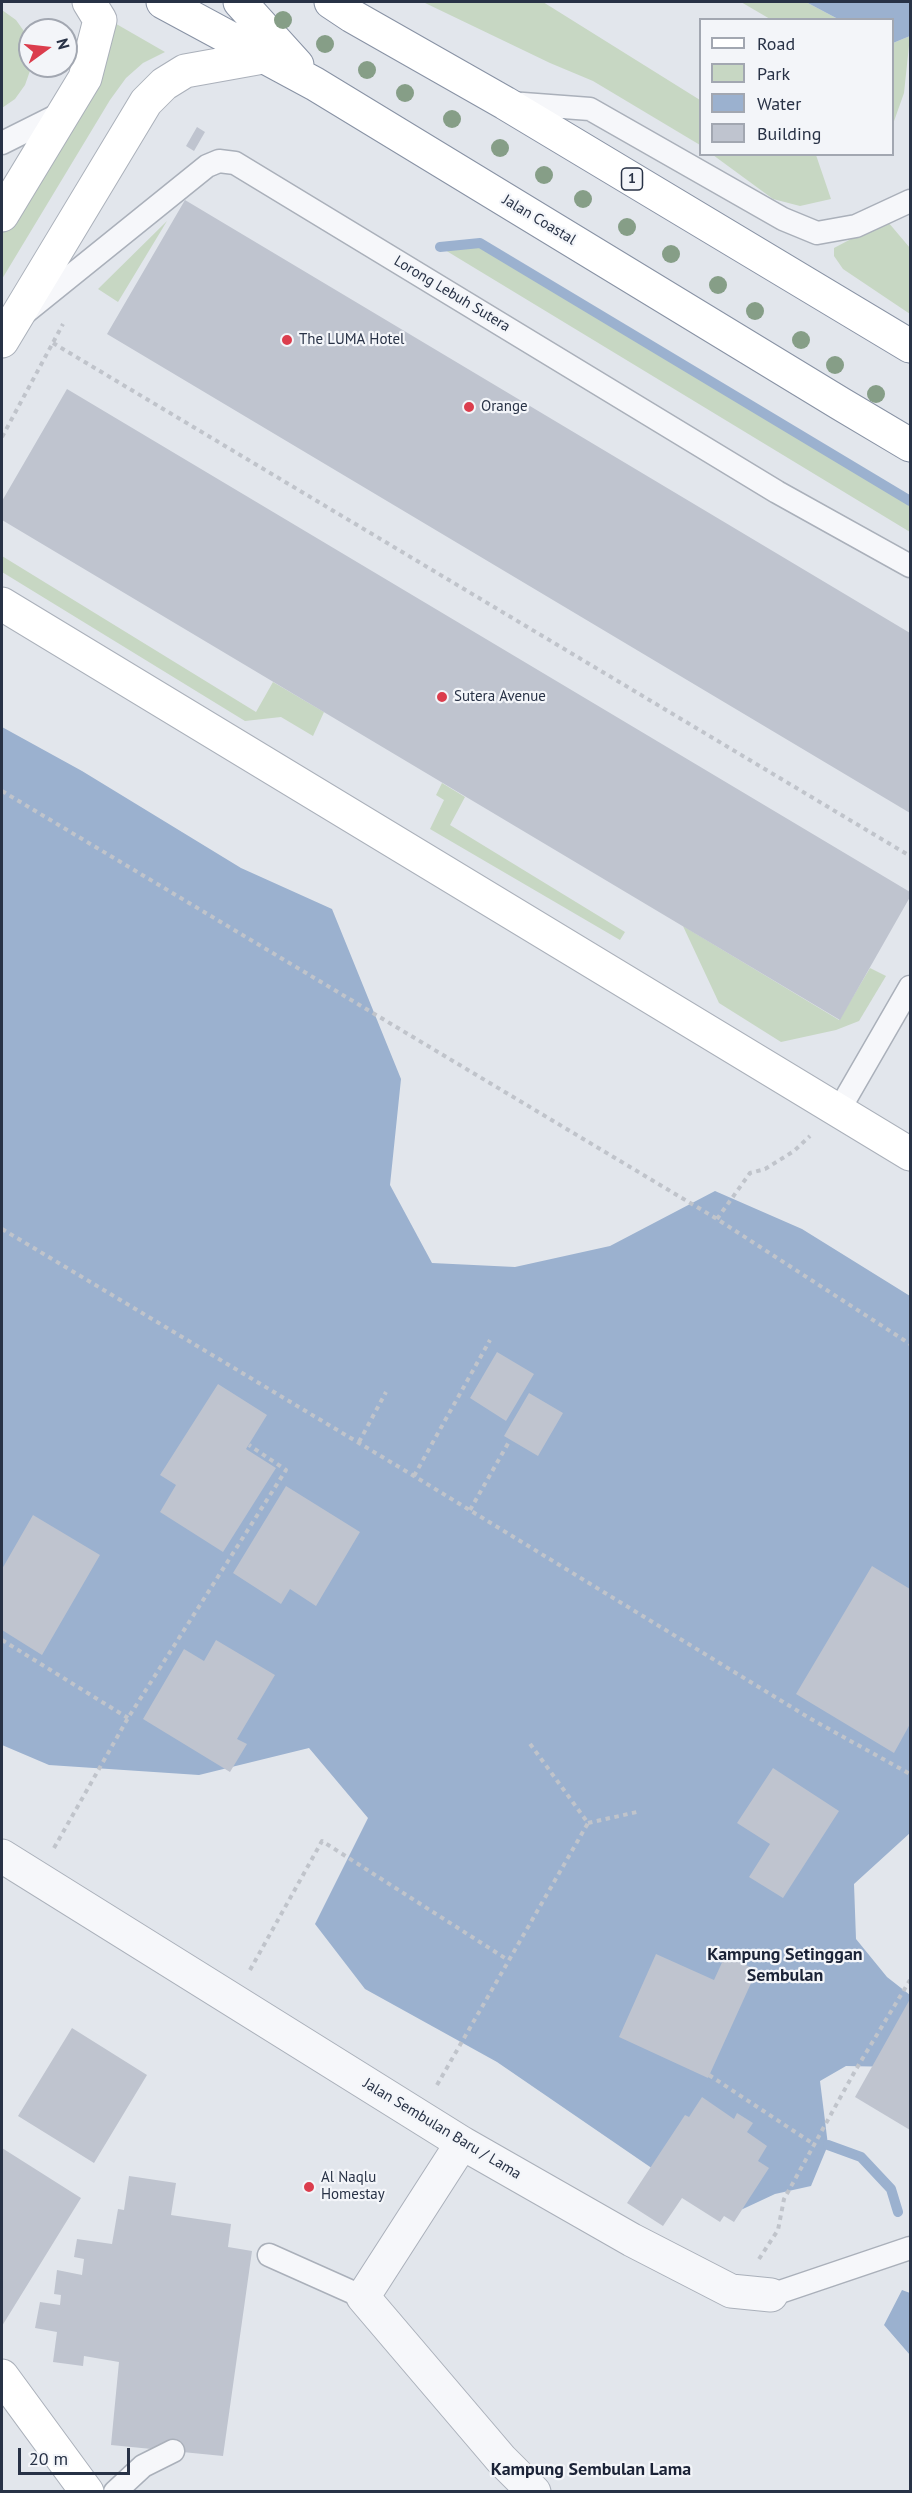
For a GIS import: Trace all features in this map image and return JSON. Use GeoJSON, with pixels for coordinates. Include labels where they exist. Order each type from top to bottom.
{"type":"FeatureCollection","features":[{"type":"Feature","properties":{"kind":"main road"},"geometry":{"type":"LineString","coordinates":[[2,215],[85,78],[100,20],[88,2]]}},
{"type":"Feature","properties":{"kind":"main road","name":"Jalan Coastal"},"geometry":{"type":"LineString","coordinates":[[163,2],[315,84],[910,445]]}},
{"type":"Feature","properties":{"kind":"main road"},"geometry":{"type":"LineString","coordinates":[[240,2],[315,84]]}},
{"type":"Feature","properties":{"kind":"main road","name":"1"},"geometry":{"type":"LineString","coordinates":[[331,2],[505,103],[910,346]]}},
{"type":"Feature","properties":{"kind":"main road"},"geometry":{"type":"LineString","coordinates":[[7,332],[146,102],[164,84],[184,71],[263,57]]}},
{"type":"Feature","properties":{"kind":"main road"},"geometry":{"type":"LineString","coordinates":[[2,604],[910,1154]]}},
{"type":"Feature","properties":{"kind":"main road"},"geometry":{"type":"LineString","coordinates":[[2,2376],[87,2492]]}},
{"type":"Feature","properties":{"kind":"street","name":"Jalan Sembulan Baru / Lama"},"geometry":{"type":"LineString","coordinates":[[2,1857],[462,2143],[632,2240],[731,2291],[771,2295]]}},
{"type":"Feature","properties":{"kind":"street"},"geometry":{"type":"LineString","coordinates":[[462,2143],[363,2297],[501,2459],[534,2492]]}},
{"type":"Feature","properties":{"kind":"lane"},"geometry":{"type":"LineString","coordinates":[[505,103],[590,109],[783,219],[817,233],[856,226],[910,201]]}},
{"type":"Feature","properties":{"kind":"lane"},"geometry":{"type":"LineString","coordinates":[[2,144],[66,111]]}},
{"type":"Feature","properties":{"kind":"lane","name":"Lorong Lebuh Sutera"},"geometry":{"type":"LineString","coordinates":[[7,332],[207,166],[219,161],[235,163],[777,492],[910,566]]}},
{"type":"Feature","properties":{"kind":"lane"},"geometry":{"type":"LineString","coordinates":[[836,1109],[910,987]]}},
{"type":"Feature","properties":{"kind":"lane","name":"Jalan Sembulan Baru / Lama"},"geometry":{"type":"LineString","coordinates":[[771,2295],[910,2248]]}},
{"type":"Feature","properties":{"kind":"lane"},"geometry":{"type":"LineString","coordinates":[[269,2255],[363,2297]]}},
{"type":"Feature","properties":{"kind":"lane"},"geometry":{"type":"LineString","coordinates":[[115,2492],[143,2466],[173,2451]]}},
{"type":"Feature","properties":{"kind":"path"},"geometry":{"type":"LineString","coordinates":[[2,437],[67,316]]}},
{"type":"Feature","properties":{"kind":"path"},"geometry":{"type":"LineString","coordinates":[[52,343],[910,856]]}},
{"type":"Feature","properties":{"kind":"path"},"geometry":{"type":"LineString","coordinates":[[2,791],[717,1220],[910,1344]]}},
{"type":"Feature","properties":{"kind":"path"},"geometry":{"type":"LineString","coordinates":[[717,1220],[750,1173],[765,1169],[794,1151],[836,1109]]}},
{"type":"Feature","properties":{"kind":"path"},"geometry":{"type":"LineString","coordinates":[[2,1229],[359,1442],[811,1719],[910,1774]]}},
{"type":"Feature","properties":{"kind":"path"},"geometry":{"type":"LineString","coordinates":[[414,1476],[490,1340]]}},
{"type":"Feature","properties":{"kind":"path"},"geometry":{"type":"LineString","coordinates":[[359,1442],[386,1392]]}},
{"type":"Feature","properties":{"kind":"path"},"geometry":{"type":"LineString","coordinates":[[470,1510],[510,1440]]}},
{"type":"Feature","properties":{"kind":"path"},"geometry":{"type":"LineString","coordinates":[[49,1857],[128,1718],[286,1470],[249,1445]]}},
{"type":"Feature","properties":{"kind":"path"},"geometry":{"type":"LineString","coordinates":[[2,1640],[128,1718]]}},
{"type":"Feature","properties":{"kind":"path"},"geometry":{"type":"LineString","coordinates":[[528,1741],[588,1823]]}},
{"type":"Feature","properties":{"kind":"path"},"geometry":{"type":"LineString","coordinates":[[433,2093],[588,1823],[637,1812]]}},
{"type":"Feature","properties":{"kind":"path"},"geometry":{"type":"LineString","coordinates":[[250,1971],[322,1841],[508,1960]]}},
{"type":"Feature","properties":{"kind":"path"},"geometry":{"type":"LineString","coordinates":[[731,2291],[765,2252],[778,2230],[784,2199],[855,2071],[910,1980]]}},
{"type":"Feature","properties":{"kind":"path"},"geometry":{"type":"LineString","coordinates":[[709,2075],[815,2145]]}},
{"type":"Feature","properties":{"kind":"green space"},"geometry":{"type":"Polygon","coordinates":[[[423,2],[543,2],[699,99],[699,144],[593,81],[423,2]]]}},
{"type":"Feature","properties":{"kind":"green space"},"geometry":{"type":"Polygon","coordinates":[[[741,2],[806,2],[836,18],[768,18],[741,2]]]}},
{"type":"Feature","properties":{"kind":"green space"},"geometry":{"type":"Polygon","coordinates":[[[2,10],[18,23],[18,78],[27,78],[15,99],[2,108],[2,10]]]}},
{"type":"Feature","properties":{"kind":"green space"},"geometry":{"type":"Polygon","coordinates":[[[99,14],[165,52],[143,63],[126,78],[110,100],[2,279],[2,233],[93,86],[99,14]]]}},
{"type":"Feature","properties":{"kind":"green space"},"geometry":{"type":"Polygon","coordinates":[[[910,36],[904,93],[894,121],[894,43],[910,36]]]}},
{"type":"Feature","properties":{"kind":"green space"},"geometry":{"type":"Polygon","coordinates":[[[714,156],[816,156],[831,199],[800,206],[773,199],[714,156]]]}},
{"type":"Feature","properties":{"kind":"green space"},"geometry":{"type":"Polygon","coordinates":[[[167,221],[118,302],[98,289],[167,221]]]}},
{"type":"Feature","properties":{"kind":"green space"},"geometry":{"type":"Polygon","coordinates":[[[888,222],[910,248],[910,314],[843,269],[834,256],[834,248],[888,222]]]}},
{"type":"Feature","properties":{"kind":"green space"},"geometry":{"type":"Polygon","coordinates":[[[480,243],[910,501],[910,532],[440,247],[480,243]]]}},
{"type":"Feature","properties":{"kind":"green space"},"geometry":{"type":"Polygon","coordinates":[[[2,556],[256,712],[273,682],[324,712],[313,736],[281,717],[245,721],[2,572],[2,556]]]}},
{"type":"Feature","properties":{"kind":"green space"},"geometry":{"type":"Polygon","coordinates":[[[442,783],[465,797],[450,825],[625,932],[620,940],[430,829],[444,800],[436,795],[442,783]]]}},
{"type":"Feature","properties":{"kind":"green space"},"geometry":{"type":"Polygon","coordinates":[[[683,926],[839,1020],[870,968],[886,976],[859,1021],[836,1030],[781,1042],[719,1003],[683,926]]]}},
{"type":"Feature","properties":{"kind":"water"},"geometry":{"type":"Polygon","coordinates":[[[806,2],[910,2],[910,36],[894,43],[894,18],[836,18],[806,2]]]}},
{"type":"Feature","properties":{"kind":"water"},"geometry":{"type":"Polygon","coordinates":[[[2,727],[82,771],[241,868],[332,909],[401,1079],[390,1185],[432,1263],[515,1267],[610,1246],[715,1191],[802,1229],[910,1296],[910,1833],[854,1884],[856,1939],[887,1977],[910,1995],[910,2053],[897,2067],[846,2066],[820,2081],[828,2145],[811,2186],[775,2194],[730,2215],[672,2182],[497,2062],[365,1989],[315,1924],[368,1818],[309,1748],[199,1775],[49,1765],[2,1745],[2,727]]]}},
{"type":"Feature","properties":{"kind":"water"},"geometry":{"type":"Polygon","coordinates":[[[902,2290],[910,2293],[910,2355],[884,2325],[902,2290]]]}},
{"type":"Feature","properties":{"kind":"building"},"geometry":{"type":"Polygon","coordinates":[[[197,127],[205,132],[194,151],[186,146],[197,127]]]}},
{"type":"Feature","properties":{"kind":"building"},"geometry":{"type":"Polygon","coordinates":[[[185,200],[910,633],[910,813],[107,334],[185,200]]]}},
{"type":"Feature","properties":{"kind":"building","name":"Sutera Avenue"},"geometry":{"type":"Polygon","coordinates":[[[67,389],[910,892],[910,897],[840,1020],[2,520],[2,501],[67,389]]]}},
{"type":"Feature","properties":{"kind":"building"},"geometry":{"type":"Polygon","coordinates":[[[497,1352],[534,1374],[506,1421],[470,1398],[497,1352]]]}},
{"type":"Feature","properties":{"kind":"building"},"geometry":{"type":"Polygon","coordinates":[[[218,1384],[267,1415],[246,1449],[276,1468],[223,1552],[160,1512],[176,1485],[160,1475],[218,1384]]]}},
{"type":"Feature","properties":{"kind":"building"},"geometry":{"type":"Polygon","coordinates":[[[529,1393],[563,1413],[538,1456],[504,1436],[529,1393]]]}},
{"type":"Feature","properties":{"kind":"building"},"geometry":{"type":"Polygon","coordinates":[[[286,1486],[360,1532],[316,1606],[290,1589],[281,1604],[233,1573],[286,1486]]]}},
{"type":"Feature","properties":{"kind":"building"},"geometry":{"type":"Polygon","coordinates":[[[33,1515],[100,1555],[42,1655],[2,1630],[2,1569],[33,1515]]]}},
{"type":"Feature","properties":{"kind":"building"},"geometry":{"type":"Polygon","coordinates":[[[872,1566],[910,1589],[910,1724],[894,1753],[796,1694],[872,1566]]]}},
{"type":"Feature","properties":{"kind":"building"},"geometry":{"type":"Polygon","coordinates":[[[216,1640],[275,1675],[237,1739],[247,1744],[230,1772],[143,1719],[184,1649],[204,1661],[216,1640]]]}},
{"type":"Feature","properties":{"kind":"building"},"geometry":{"type":"Polygon","coordinates":[[[773,1768],[839,1811],[783,1898],[749,1877],[770,1844],[737,1823],[773,1768]]]}},
{"type":"Feature","properties":{"kind":"building"},"geometry":{"type":"Polygon","coordinates":[[[656,1954],[714,1980],[725,1956],[757,1970],[708,2078],[619,2037],[656,1954]]]}},
{"type":"Feature","properties":{"kind":"building"},"geometry":{"type":"Polygon","coordinates":[[[910,1999],[910,2130],[855,2097],[910,1999]]]}},
{"type":"Feature","properties":{"kind":"building"},"geometry":{"type":"Polygon","coordinates":[[[72,2028],[147,2075],[94,2163],[18,2116],[72,2028]]]}},
{"type":"Feature","properties":{"kind":"building"},"geometry":{"type":"Polygon","coordinates":[[[702,2097],[734,2119],[737,2113],[753,2123],[747,2132],[767,2146],[758,2161],[769,2168],[734,2222],[724,2216],[720,2222],[682,2198],[663,2226],[627,2203],[685,2115],[689,2117],[702,2097]]]}},
{"type":"Feature","properties":{"kind":"building"},"geometry":{"type":"Polygon","coordinates":[[[2,2148],[81,2198],[2,2326],[2,2148]]]}},
{"type":"Feature","properties":{"kind":"building"},"geometry":{"type":"Polygon","coordinates":[[[129,2176],[176,2183],[171,2215],[231,2224],[228,2247],[252,2251],[223,2456],[111,2445],[119,2362],[84,2356],[83,2366],[53,2362],[57,2332],[35,2328],[40,2302],[60,2305],[61,2295],[54,2294],[57,2270],[82,2275],[84,2259],[74,2257],[77,2239],[112,2244],[118,2209],[124,2210],[129,2176]]]}},
{"type":"Feature","properties":{"kind":"waterway"},"geometry":{"type":"LineString","coordinates":[[440,247],[480,243],[910,501]]}},
{"type":"Feature","properties":{"kind":"waterway"},"geometry":{"type":"LineString","coordinates":[[828,2145],[861,2157],[891,2189],[898,2212]]}},
{"type":"Feature","properties":{"kind":"place","name":"The LUMA Hotel"},"geometry":{"type":"Point","coordinates":[287,340]}},
{"type":"Feature","properties":{"kind":"place","name":"Orange"},"geometry":{"type":"Point","coordinates":[469,407]}},
{"type":"Feature","properties":{"kind":"place","name":"Sutera Avenue"},"geometry":{"type":"Point","coordinates":[442,697]}},
{"type":"Feature","properties":{"kind":"place","name":"Al Naqlu Homestay"},"geometry":{"type":"Point","coordinates":[309,2187]}},
{"type":"Feature","properties":{"kind":"district","name":"Kampung Setinggan Sembulan"},"geometry":{"type":"Point","coordinates":[785,1965]}},
{"type":"Feature","properties":{"kind":"district","name":"Kampung Sembulan Lama"},"geometry":{"type":"Point","coordinates":[591,2470]}}]}
